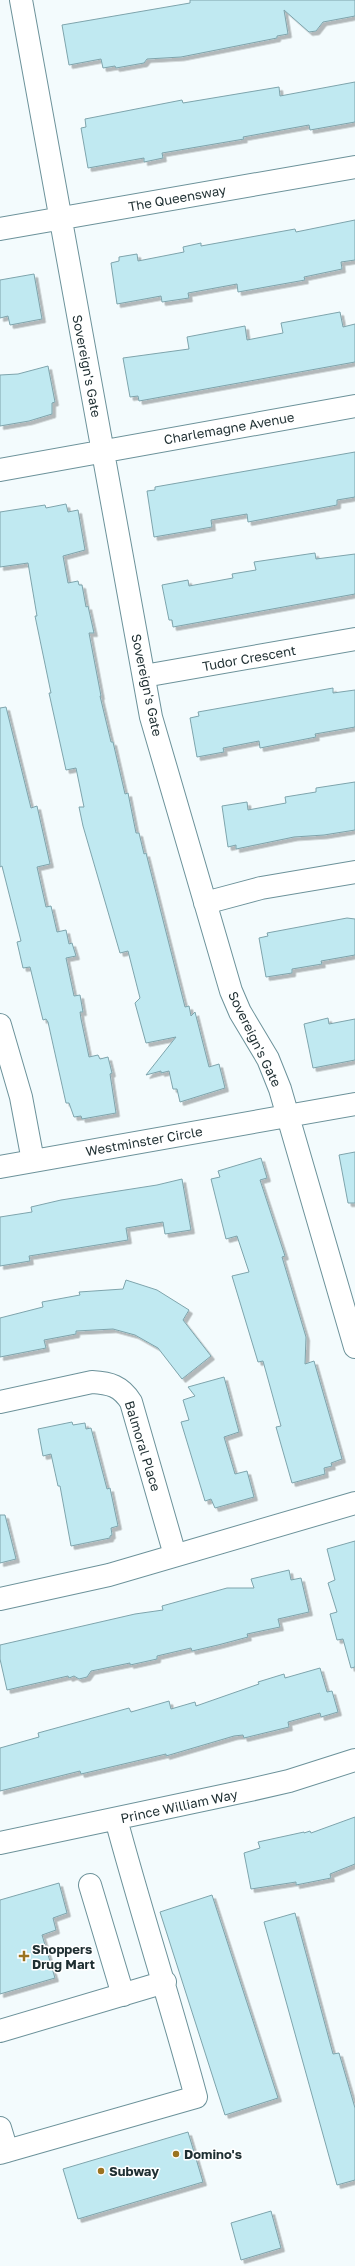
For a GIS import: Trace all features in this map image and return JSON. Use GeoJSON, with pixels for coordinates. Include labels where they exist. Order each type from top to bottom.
{"type":"FeatureCollection","features":[{"type":"Feature","properties":{"kind":"street","name":"Sovereign's Gate"},"geometry":{"type":"LineString","coordinates":[[21,0],[151,717],[233,996],[268,1058],[280,1089],[355,1347]]}},
{"type":"Feature","properties":{"kind":"street","name":"The Queensway"},"geometry":{"type":"LineString","coordinates":[[0,229],[355,167]]}},
{"type":"Feature","properties":{"kind":"street","name":"Charlemagne Avenue"},"geometry":{"type":"LineString","coordinates":[[103,450],[355,406]]}},
{"type":"Feature","properties":{"kind":"street"},"geometry":{"type":"LineString","coordinates":[[0,470],[103,450]]}},
{"type":"Feature","properties":{"kind":"street","name":"Tudor Crescent"},"geometry":{"type":"LineString","coordinates":[[144,676],[355,639]]}},
{"type":"Feature","properties":{"kind":"street"},"geometry":{"type":"LineString","coordinates":[[205,903],[261,888],[355,872]]}},
{"type":"Feature","properties":{"kind":"street"},"geometry":{"type":"LineString","coordinates":[[0,1025],[21,1097],[33,1161]]}},
{"type":"Feature","properties":{"kind":"street","name":"Westminster Circle"},"geometry":{"type":"LineString","coordinates":[[0,1167],[355,1104]]}},
{"type":"Feature","properties":{"kind":"street","name":"Balmoral Place"},"geometry":{"type":"LineString","coordinates":[[0,1402],[92,1382],[104,1383],[120,1388],[131,1402],[176,1555]]}},
{"type":"Feature","properties":{"kind":"street"},"geometry":{"type":"LineString","coordinates":[[0,1598],[109,1575],[355,1503]]}},
{"type":"Feature","properties":{"kind":"street","name":"Prince William Way"},"geometry":{"type":"LineString","coordinates":[[0,1843],[289,1781],[355,1760]]}},
{"type":"Feature","properties":{"kind":"street"},"geometry":{"type":"LineString","coordinates":[[0,2128],[3,2152],[196,2097],[165,1982],[134,1887],[116,1819]]}},
{"type":"Feature","properties":{"kind":"street"},"geometry":{"type":"LineString","coordinates":[[90,1885],[123,1995]]}},
{"type":"Feature","properties":{"kind":"street"},"geometry":{"type":"LineString","coordinates":[[0,2031],[165,1982]]}},
{"type":"Feature","properties":{"kind":"building"},"geometry":{"type":"Polygon","coordinates":[[[190,0],[355,0],[355,16],[323,22],[316,31],[309,32],[284,10],[288,34],[277,36],[277,38],[181,57],[147,59],[144,63],[116,68],[115,66],[103,68],[101,59],[69,65],[62,25],[190,3],[190,0]]]}},
{"type":"Feature","properties":{"kind":"building"},"geometry":{"type":"Polygon","coordinates":[[[355,82],[355,122],[310,130],[309,125],[243,137],[244,139],[162,153],[163,158],[144,162],[144,158],[88,168],[81,128],[86,127],[85,119],[182,100],[183,103],[279,87],[280,96],[355,82]]]}},
{"type":"Feature","properties":{"kind":"building"},"geometry":{"type":"Polygon","coordinates":[[[355,220],[355,260],[341,262],[342,269],[304,277],[305,280],[238,292],[237,284],[188,293],[189,298],[162,302],[161,296],[117,304],[111,263],[119,261],[119,257],[137,254],[138,261],[184,252],[183,247],[201,243],[201,246],[295,229],[296,232],[355,220]]]}},
{"type":"Feature","properties":{"kind":"building"},"geometry":{"type":"Polygon","coordinates":[[[34,274],[42,319],[10,325],[8,316],[0,318],[0,280],[34,274]]]}},
{"type":"Feature","properties":{"kind":"building"},"geometry":{"type":"Polygon","coordinates":[[[340,312],[343,327],[355,324],[355,362],[139,401],[138,396],[130,397],[123,358],[189,349],[187,337],[245,326],[247,340],[283,333],[281,323],[340,312]]]}},
{"type":"Feature","properties":{"kind":"building"},"geometry":{"type":"Polygon","coordinates":[[[48,366],[55,402],[52,403],[52,414],[29,421],[0,426],[0,375],[18,374],[48,366]]]}},
{"type":"Feature","properties":{"kind":"building"},"geometry":{"type":"Polygon","coordinates":[[[355,452],[355,497],[337,500],[337,505],[248,522],[247,514],[211,520],[212,527],[154,537],[147,491],[155,490],[155,487],[355,452]]]}},
{"type":"Feature","properties":{"kind":"building"},"geometry":{"type":"Polygon","coordinates":[[[66,504],[68,512],[78,510],[85,550],[63,556],[68,583],[78,581],[79,585],[82,585],[86,607],[88,606],[94,633],[89,633],[100,696],[111,742],[113,742],[125,794],[128,793],[136,833],[139,833],[144,854],[146,853],[185,1007],[189,1006],[191,1016],[195,1012],[209,1067],[219,1064],[225,1088],[180,1102],[177,1089],[173,1089],[169,1071],[161,1073],[161,1071],[146,1075],[176,1037],[146,1043],[135,1003],[140,998],[128,951],[120,953],[83,826],[79,807],[84,807],[76,768],[66,770],[49,693],[51,693],[35,616],[37,616],[28,563],[0,567],[0,512],[45,505],[46,508],[66,504]]]}},
{"type":"Feature","properties":{"kind":"building"},"geometry":{"type":"Polygon","coordinates":[[[315,553],[316,559],[355,554],[355,594],[173,627],[172,620],[169,620],[162,585],[188,580],[189,586],[233,578],[232,574],[256,570],[254,562],[315,553]]]}},
{"type":"Feature","properties":{"kind":"building"},"geometry":{"type":"Polygon","coordinates":[[[333,688],[333,693],[355,690],[355,727],[315,734],[316,737],[260,748],[259,741],[223,748],[224,752],[197,757],[190,718],[199,716],[198,712],[333,688]]]}},
{"type":"Feature","properties":{"kind":"building"},"geometry":{"type":"Polygon","coordinates":[[[6,707],[31,808],[37,806],[50,864],[37,867],[46,907],[51,906],[57,932],[66,930],[69,944],[72,943],[76,956],[66,958],[74,996],[80,995],[83,1012],[80,1012],[81,1019],[89,1057],[98,1055],[100,1059],[108,1057],[112,1073],[110,1074],[116,1113],[82,1119],[81,1116],[74,1117],[69,1103],[66,1103],[48,1022],[46,1019],[43,1020],[30,967],[23,968],[17,942],[21,941],[2,866],[0,867],[0,708],[6,707]]]}},
{"type":"Feature","properties":{"kind":"building"},"geometry":{"type":"Polygon","coordinates":[[[355,782],[355,830],[324,835],[294,837],[236,849],[236,845],[228,847],[222,806],[247,802],[248,810],[286,803],[285,797],[316,792],[316,788],[355,782]]]}},
{"type":"Feature","properties":{"kind":"building"},"geometry":{"type":"Polygon","coordinates":[[[347,918],[355,919],[355,955],[321,961],[322,964],[292,969],[292,973],[266,977],[259,938],[268,936],[267,933],[347,918]]]}},
{"type":"Feature","properties":{"kind":"building"},"geometry":{"type":"Polygon","coordinates":[[[328,1018],[329,1024],[355,1019],[355,1060],[313,1068],[304,1024],[328,1018]]]}},
{"type":"Feature","properties":{"kind":"building"},"geometry":{"type":"Polygon","coordinates":[[[355,1152],[355,1203],[348,1203],[339,1155],[355,1152]]]}},
{"type":"Feature","properties":{"kind":"building"},"geometry":{"type":"Polygon","coordinates":[[[261,1158],[267,1178],[260,1180],[285,1256],[282,1257],[306,1337],[305,1364],[314,1361],[342,1459],[331,1463],[332,1466],[324,1468],[325,1474],[292,1483],[276,1427],[281,1426],[263,1361],[258,1362],[232,1276],[249,1272],[237,1236],[226,1239],[211,1179],[220,1177],[218,1171],[261,1158]]]}},
{"type":"Feature","properties":{"kind":"building"},"geometry":{"type":"Polygon","coordinates":[[[182,1179],[191,1230],[165,1234],[163,1222],[126,1228],[128,1240],[29,1256],[30,1261],[0,1266],[0,1217],[32,1212],[31,1207],[61,1200],[157,1185],[182,1179]]]}},
{"type":"Feature","properties":{"kind":"building"},"geometry":{"type":"Polygon","coordinates":[[[126,1280],[157,1290],[189,1310],[183,1320],[211,1356],[182,1379],[158,1348],[135,1335],[113,1329],[76,1331],[76,1334],[44,1340],[46,1348],[0,1357],[0,1318],[43,1307],[42,1302],[80,1295],[79,1292],[123,1289],[126,1280]]]}},
{"type":"Feature","properties":{"kind":"building"},"geometry":{"type":"Polygon","coordinates":[[[224,1377],[239,1432],[224,1437],[235,1474],[247,1471],[254,1497],[215,1508],[211,1499],[205,1501],[181,1422],[189,1420],[183,1400],[195,1396],[188,1387],[224,1377]]]}},
{"type":"Feature","properties":{"kind":"building"},"geometry":{"type":"Polygon","coordinates":[[[72,1422],[73,1425],[85,1423],[86,1429],[91,1428],[107,1489],[110,1488],[118,1526],[111,1528],[112,1535],[110,1538],[71,1546],[60,1486],[58,1486],[51,1454],[43,1456],[38,1429],[72,1422]]]}},
{"type":"Feature","properties":{"kind":"building"},"geometry":{"type":"Polygon","coordinates":[[[0,1515],[5,1515],[16,1559],[0,1563],[0,1515]]]}},
{"type":"Feature","properties":{"kind":"building"},"geometry":{"type":"Polygon","coordinates":[[[355,1541],[355,1667],[351,1668],[343,1639],[337,1640],[330,1614],[337,1612],[328,1583],[335,1580],[327,1549],[355,1541]]]}},
{"type":"Feature","properties":{"kind":"building"},"geometry":{"type":"Polygon","coordinates":[[[289,1570],[291,1580],[301,1578],[309,1612],[278,1619],[280,1627],[247,1634],[248,1637],[218,1645],[192,1651],[191,1648],[157,1656],[157,1659],[91,1671],[87,1677],[79,1679],[74,1676],[69,1678],[68,1676],[7,1690],[0,1659],[0,1645],[135,1614],[163,1610],[162,1606],[227,1588],[254,1588],[251,1579],[289,1570]]]}},
{"type":"Feature","properties":{"kind":"building"},"geometry":{"type":"Polygon","coordinates":[[[320,1668],[327,1692],[332,1691],[338,1712],[321,1717],[320,1713],[288,1722],[289,1727],[244,1738],[243,1735],[234,1736],[166,1756],[166,1754],[81,1774],[80,1771],[0,1791],[0,1748],[39,1737],[38,1733],[129,1708],[131,1712],[169,1701],[171,1709],[195,1702],[196,1706],[259,1684],[258,1682],[284,1674],[285,1678],[320,1668]]]}},
{"type":"Feature","properties":{"kind":"building"},"geometry":{"type":"Polygon","coordinates":[[[355,1817],[355,1864],[330,1874],[331,1878],[296,1885],[296,1882],[251,1889],[244,1853],[260,1848],[258,1842],[304,1832],[310,1831],[311,1833],[355,1817]]]}},
{"type":"Feature","properties":{"kind":"building","name":"Shoppers Drug Mart"},"geometry":{"type":"Polygon","coordinates":[[[59,1883],[67,1913],[53,1918],[56,1930],[42,1935],[55,1978],[0,1994],[0,1900],[59,1883]]]}},
{"type":"Feature","properties":{"kind":"building"},"geometry":{"type":"Polygon","coordinates":[[[212,1895],[278,2098],[225,2115],[160,1912],[212,1895]]]}},
{"type":"Feature","properties":{"kind":"building"},"geometry":{"type":"Polygon","coordinates":[[[295,1913],[333,2054],[339,2053],[355,2108],[355,2180],[337,2185],[264,1922],[295,1913]]]}},
{"type":"Feature","properties":{"kind":"building"},"geometry":{"type":"Polygon","coordinates":[[[188,2132],[203,2182],[78,2219],[63,2169],[188,2132]]]}},
{"type":"Feature","properties":{"kind":"building"},"geometry":{"type":"Polygon","coordinates":[[[271,2211],[281,2248],[241,2260],[231,2223],[271,2211]]]}},
{"type":"Feature","properties":{"kind":"place","name":"Shoppers Drug Mart"},"geometry":{"type":"Point","coordinates":[24,1956]}},
{"type":"Feature","properties":{"kind":"place","name":"Domino's"},"geometry":{"type":"Point","coordinates":[176,2154]}},
{"type":"Feature","properties":{"kind":"place","name":"Subway"},"geometry":{"type":"Point","coordinates":[101,2171]}}]}
